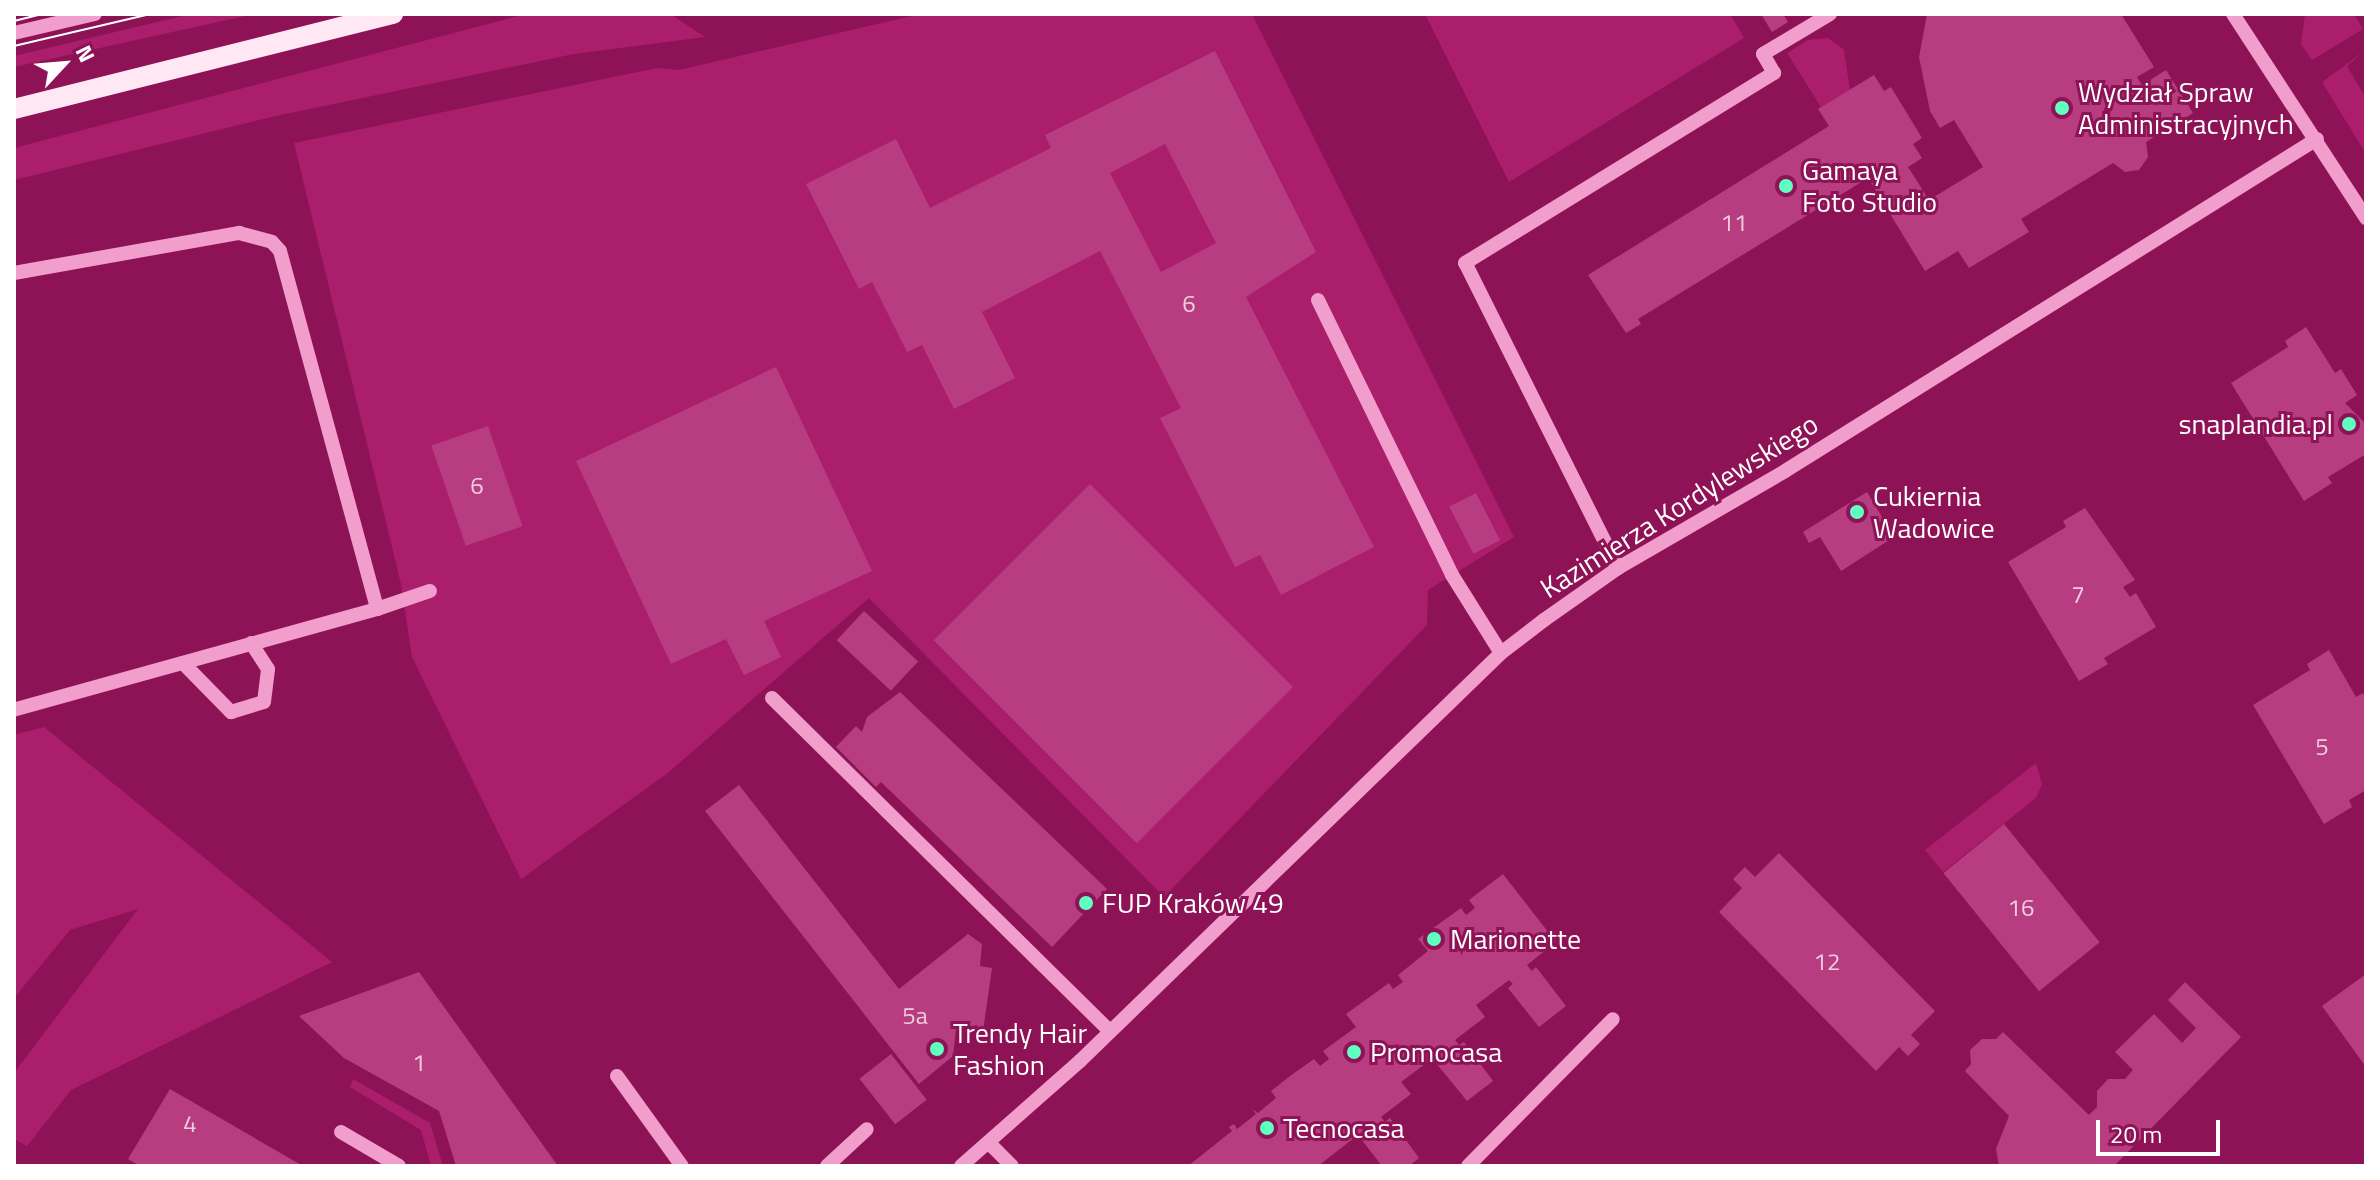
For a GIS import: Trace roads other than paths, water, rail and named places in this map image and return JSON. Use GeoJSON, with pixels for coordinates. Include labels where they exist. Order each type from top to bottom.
{"type":"FeatureCollection","features":[{"type":"Feature","properties":{"kind":"main road"},"geometry":{"type":"LineString","coordinates":[[14,109],[393,14]]}},
{"type":"Feature","properties":{"kind":"street"},"geometry":{"type":"LineString","coordinates":[[14,33],[95,14]]}},
{"type":"Feature","properties":{"kind":"street"},"geometry":{"type":"LineString","coordinates":[[1618,568],[1465,263],[1774,73],[1763,54],[1830,14]]}},
{"type":"Feature","properties":{"kind":"street"},"geometry":{"type":"LineString","coordinates":[[2254,14],[2237,18],[2366,218]]}},
{"type":"Feature","properties":{"kind":"street","name":"Kazimierza Kordylewskiego"},"geometry":{"type":"LineString","coordinates":[[961,1166],[990,1144],[1110,1031],[1501,653],[1618,568],[1785,471],[2317,139]]}},
{"type":"Feature","properties":{"kind":"street"},"geometry":{"type":"LineString","coordinates":[[14,273],[239,233],[272,242],[280,251],[377,609]]}},
{"type":"Feature","properties":{"kind":"street"},"geometry":{"type":"LineString","coordinates":[[1318,300],[1452,575],[1501,653]]}},
{"type":"Feature","properties":{"kind":"street"},"geometry":{"type":"LineString","coordinates":[[14,710],[377,609],[430,591]]}},
{"type":"Feature","properties":{"kind":"street"},"geometry":{"type":"LineString","coordinates":[[183,663],[231,712],[264,702],[268,669],[251,643]]}},
{"type":"Feature","properties":{"kind":"street"},"geometry":{"type":"LineString","coordinates":[[772,698],[1110,1031]]}},
{"type":"Feature","properties":{"kind":"street"},"geometry":{"type":"LineString","coordinates":[[1468,1166],[1613,1019]]}},
{"type":"Feature","properties":{"kind":"street"},"geometry":{"type":"LineString","coordinates":[[617,1076],[682,1166]]}},
{"type":"Feature","properties":{"kind":"street"},"geometry":{"type":"LineString","coordinates":[[827,1166],[867,1129]]}},
{"type":"Feature","properties":{"kind":"street"},"geometry":{"type":"LineString","coordinates":[[341,1132],[399,1166]]}},
{"type":"Feature","properties":{"kind":"street"},"geometry":{"type":"LineString","coordinates":[[990,1144],[1012,1166]]}},
{"type":"Feature","properties":{"kind":"tram line"},"geometry":{"type":"LineString","coordinates":[[14,21],[43,14]]}},
{"type":"Feature","properties":{"kind":"tram line"},"geometry":{"type":"LineString","coordinates":[[14,46],[150,14]]}},
{"type":"Feature","properties":{"kind":"place","name":"Wydział Spraw Administracyjnych"},"geometry":{"type":"Point","coordinates":[2062,108]}},
{"type":"Feature","properties":{"kind":"place","name":"Gamaya Foto Studio"},"geometry":{"type":"Point","coordinates":[1786,186]}},
{"type":"Feature","properties":{"kind":"place","name":"snaplandia.pl"},"geometry":{"type":"Point","coordinates":[2349,424]}},
{"type":"Feature","properties":{"kind":"place","name":"Cukiernia Wadowice"},"geometry":{"type":"Point","coordinates":[1857,512]}},
{"type":"Feature","properties":{"kind":"place","name":"FUP Kraków 49"},"geometry":{"type":"Point","coordinates":[1086,903]}},
{"type":"Feature","properties":{"kind":"place","name":"Marionette"},"geometry":{"type":"Point","coordinates":[1434,939]}},
{"type":"Feature","properties":{"kind":"place","name":"Trendy Hair Fashion"},"geometry":{"type":"Point","coordinates":[937,1049]}},
{"type":"Feature","properties":{"kind":"place","name":"Promocasa"},"geometry":{"type":"Point","coordinates":[1354,1052]}},
{"type":"Feature","properties":{"kind":"place","name":"Tecnocasa"},"geometry":{"type":"Point","coordinates":[1267,1128]}}]}
